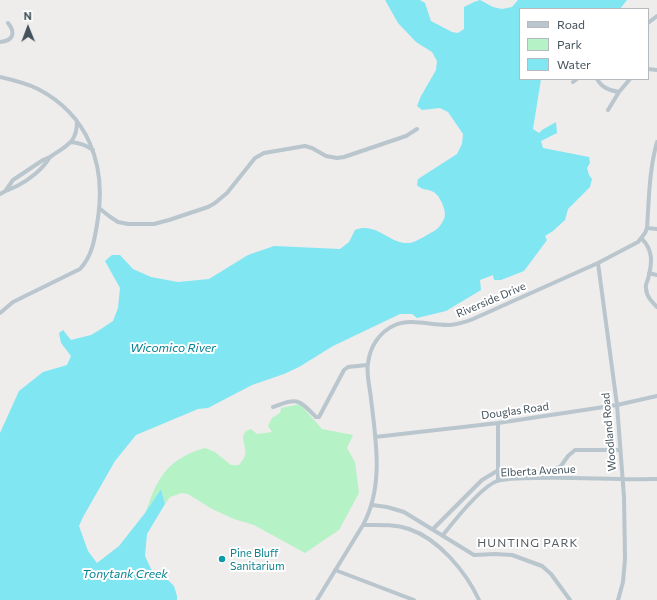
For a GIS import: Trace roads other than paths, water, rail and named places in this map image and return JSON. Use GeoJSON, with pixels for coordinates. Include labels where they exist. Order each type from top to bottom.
{"type":"FeatureCollection","features":[{"type":"Feature","properties":{"kind":"street"},"geometry":{"type":"LineString","coordinates":[[649,22],[657,16]]}},
{"type":"Feature","properties":{"kind":"street"},"geometry":{"type":"LineString","coordinates":[[0,42],[5,42],[11,38],[13,32],[8,23]]}},
{"type":"Feature","properties":{"kind":"street"},"geometry":{"type":"LineString","coordinates":[[0,77],[22,82],[37,88],[61,104],[77,120],[94,151],[98,171],[99,208],[92,248],[88,261],[80,269],[13,302],[0,313]]}},
{"type":"Feature","properties":{"kind":"street"},"geometry":{"type":"LineString","coordinates":[[598,80],[604,87],[620,92]]}},
{"type":"Feature","properties":{"kind":"street"},"geometry":{"type":"LineString","coordinates":[[608,110],[629,80]]}},
{"type":"Feature","properties":{"kind":"street"},"geometry":{"type":"LineString","coordinates":[[6,190],[13,180],[71,142],[75,137],[77,130],[77,120]]}},
{"type":"Feature","properties":{"kind":"street"},"geometry":{"type":"LineString","coordinates":[[99,208],[118,222],[128,224],[154,224],[208,207],[216,203],[227,193],[255,158],[264,153],[305,146],[312,148],[326,156],[344,157],[406,136],[417,129]]}},
{"type":"Feature","properties":{"kind":"street"},"geometry":{"type":"LineString","coordinates":[[71,142],[89,146],[94,151]]}},
{"type":"Feature","properties":{"kind":"street","name":"Riverside Drive"},"geometry":{"type":"LineString","coordinates":[[319,599],[363,525],[372,505],[376,481],[375,437],[367,365],[376,340],[381,334],[393,326],[404,323],[460,324],[598,263],[634,244],[641,238],[647,228],[654,152],[657,142]]}},
{"type":"Feature","properties":{"kind":"street"},"geometry":{"type":"LineString","coordinates":[[0,194],[23,183],[46,164],[50,157]]}},
{"type":"Feature","properties":{"kind":"street"},"geometry":{"type":"LineString","coordinates":[[651,180],[657,181]]}},
{"type":"Feature","properties":{"kind":"street"},"geometry":{"type":"LineString","coordinates":[[647,228],[657,229]]}},
{"type":"Feature","properties":{"kind":"street"},"geometry":{"type":"LineString","coordinates":[[641,238],[650,251],[652,265],[646,288],[649,299],[657,307]]}},
{"type":"Feature","properties":{"kind":"street","name":"Woodland Road"},"geometry":{"type":"LineString","coordinates":[[598,263],[617,405],[625,518],[626,559],[623,582],[618,600]]}},
{"type":"Feature","properties":{"kind":"street"},"geometry":{"type":"LineString","coordinates":[[649,273],[657,275]]}},
{"type":"Feature","properties":{"kind":"street"},"geometry":{"type":"LineString","coordinates":[[273,407],[296,400],[302,403],[318,417],[320,416],[344,370],[348,367],[367,365]]}},
{"type":"Feature","properties":{"kind":"street","name":"Douglas Road"},"geometry":{"type":"LineString","coordinates":[[375,437],[498,423],[617,405],[657,396]]}},
{"type":"Feature","properties":{"kind":"street"},"geometry":{"type":"LineString","coordinates":[[498,423],[498,481]]}},
{"type":"Feature","properties":{"kind":"street"},"geometry":{"type":"LineString","coordinates":[[433,529],[482,480],[497,471],[550,472],[561,466],[568,456],[575,450],[619,450]]}},
{"type":"Feature","properties":{"kind":"street","name":"Elberta Avenue"},"geometry":{"type":"LineString","coordinates":[[443,535],[460,514],[488,487],[498,481],[527,478],[566,477],[622,480],[657,479]]}},
{"type":"Feature","properties":{"kind":"street"},"geometry":{"type":"LineString","coordinates":[[372,505],[387,507],[404,512],[477,556],[495,554],[512,556],[542,566],[551,574],[570,600]]}},
{"type":"Feature","properties":{"kind":"street"},"geometry":{"type":"LineString","coordinates":[[363,525],[382,525],[404,528],[437,545],[461,570],[476,592],[479,600]]}},
{"type":"Feature","properties":{"kind":"street"},"geometry":{"type":"LineString","coordinates":[[335,570],[414,600]]}},
{"type":"Feature","properties":{"kind":"water","name":"Wicomico River"},"geometry":{"type":"Polygon","coordinates":[[[385,0],[420,0],[425,3],[431,21],[452,32],[458,33],[464,29],[464,7],[480,0],[493,7],[502,9],[512,7],[518,0],[627,0],[621,8],[519,8],[519,80],[541,80],[533,129],[539,133],[556,122],[557,133],[541,141],[543,148],[589,157],[590,163],[587,168],[592,179],[590,187],[568,209],[565,220],[545,236],[547,240],[524,271],[501,280],[494,280],[493,275],[480,280],[481,290],[446,311],[417,318],[412,314],[400,314],[333,346],[299,367],[284,374],[252,385],[208,408],[198,409],[136,435],[115,461],[79,526],[88,551],[97,563],[119,546],[145,513],[161,489],[165,504],[147,534],[145,556],[151,569],[167,579],[174,586],[177,600],[0,600],[0,433],[19,391],[43,372],[67,365],[71,356],[61,343],[59,333],[63,330],[71,340],[91,335],[113,321],[118,308],[120,288],[105,261],[112,255],[120,255],[133,269],[151,277],[178,282],[209,279],[248,255],[274,246],[340,249],[349,242],[355,230],[363,228],[377,231],[396,241],[410,243],[433,232],[440,225],[445,216],[444,207],[438,196],[433,191],[417,185],[418,179],[457,154],[462,144],[463,134],[448,112],[440,108],[422,110],[417,106],[436,70],[437,61],[432,52],[416,42],[398,23],[385,0]]]}},
{"type":"Feature","properties":{"kind":"place","name":"Pine Bluff Sanitarium"},"geometry":{"type":"Point","coordinates":[222,559]}},
{"type":"Feature","properties":{"kind":"district","name":"HUNTING PARK"},"geometry":{"type":"Point","coordinates":[528,543]}},
{"type":"Feature","properties":{"kind":"water label","name":"Tonytank Creek"},"geometry":{"type":"Point","coordinates":[125,574]}}]}
